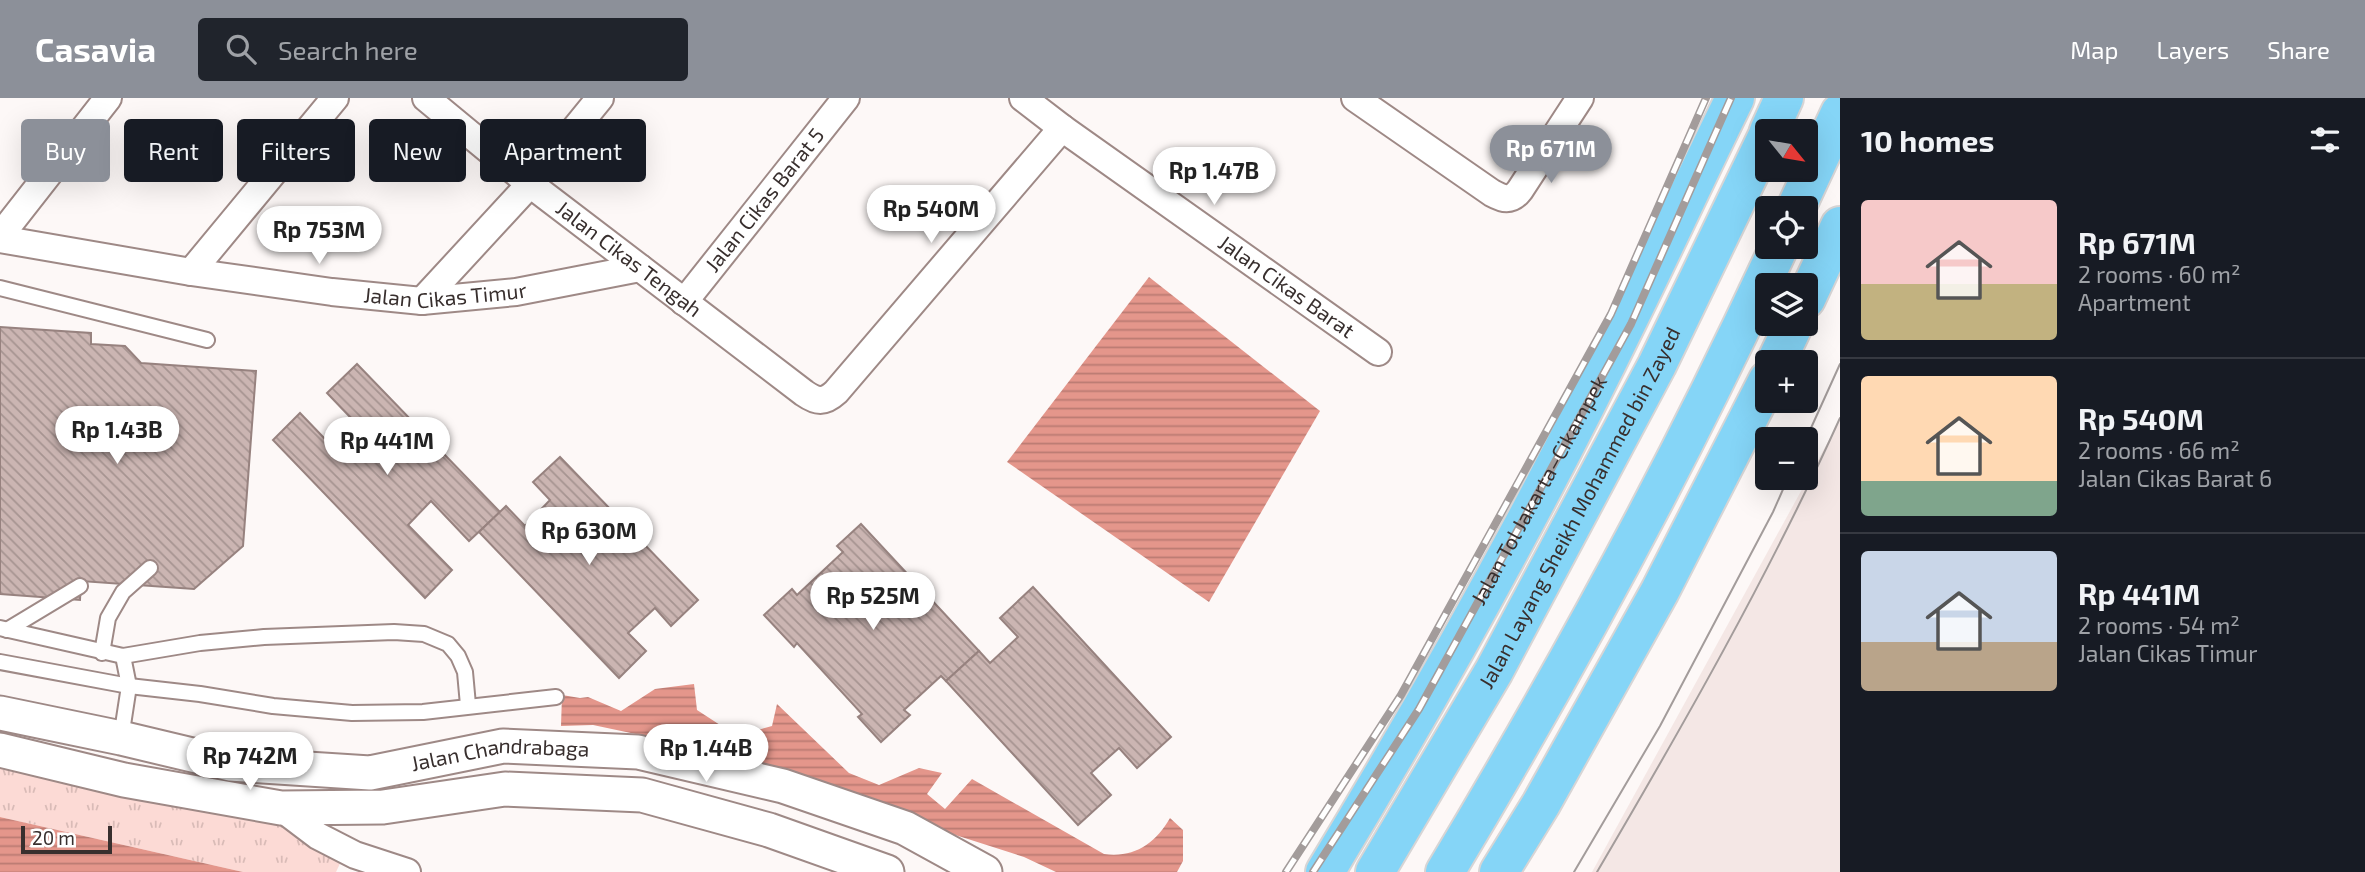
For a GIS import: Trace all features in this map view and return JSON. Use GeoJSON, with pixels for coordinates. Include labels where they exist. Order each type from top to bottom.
{"type":"FeatureCollection","features":[{"type":"Feature","properties":{"kind":"highway","name":"Jalan Tol Jakarta–Cikampek"},"geometry":{"type":"LineString","coordinates":[[1325,872],[1395,756],[1509,552],[1629,319],[1735,98]]}},
{"type":"Feature","properties":{"kind":"highway","name":"Jalan Layang Sheikh Mohammed bin Zayed"},"geometry":{"type":"LineString","coordinates":[[1774,119],[1784,98]]}},
{"type":"Feature","properties":{"kind":"highway"},"geometry":{"type":"LineString","coordinates":[[1802,196],[1840,113]]}},
{"type":"Feature","properties":{"kind":"highway","name":"Jalan Layang Sheikh Mohammed bin Zayed"},"geometry":{"type":"LineString","coordinates":[[1376,872],[1494,671],[1534,597],[1657,365],[1755,160]]}},
{"type":"Feature","properties":{"kind":"highway"},"geometry":{"type":"LineString","coordinates":[[1818,273],[1840,226]]}},
{"type":"Feature","properties":{"kind":"highway"},"geometry":{"type":"LineString","coordinates":[[1445,872],[1526,737],[1642,525],[1773,259]]}},
{"type":"Feature","properties":{"kind":"highway"},"geometry":{"type":"LineString","coordinates":[[1499,872],[1541,804],[1653,603],[1755,405]]}},
{"type":"Feature","properties":{"kind":"street"},"geometry":{"type":"LineString","coordinates":[[0,238],[108,98]]}},
{"type":"Feature","properties":{"kind":"street"},"geometry":{"type":"LineString","coordinates":[[191,272],[335,98]]}},
{"type":"Feature","properties":{"kind":"street","name":"Jalan Cikas Tengah"},"geometry":{"type":"LineString","coordinates":[[426,98],[530,184],[810,398],[819,401],[826,401],[836,392],[1062,128]]}},
{"type":"Feature","properties":{"kind":"street"},"geometry":{"type":"LineString","coordinates":[[422,301],[530,184],[600,98]]}},
{"type":"Feature","properties":{"kind":"street","name":"Jalan Cikas Barat 5"},"geometry":{"type":"LineString","coordinates":[[684,302],[846,98]]}},
{"type":"Feature","properties":{"kind":"street","name":"Jalan Cikas Barat"},"geometry":{"type":"LineString","coordinates":[[1023,98],[1378,352]]}},
{"type":"Feature","properties":{"kind":"street"},"geometry":{"type":"LineString","coordinates":[[1355,98],[1492,194],[1509,199],[1516,195],[1580,98]]}},
{"type":"Feature","properties":{"kind":"street","name":"Jalan Cikas Timur"},"geometry":{"type":"LineString","coordinates":[[0,238],[191,272],[332,292],[422,301],[516,292],[640,268]]}},
{"type":"Feature","properties":{"kind":"street","name":"Jalan Chandrabaga"},"geometry":{"type":"LineString","coordinates":[[0,713],[230,764],[370,773],[503,746],[638,752],[783,786],[905,828],[985,872]]}},
{"type":"Feature","properties":{"kind":"street","name":"Jalan Chandrabaga"},"geometry":{"type":"LineString","coordinates":[[0,750],[124,780],[281,808],[383,807],[505,789],[642,795],[769,830],[887,872]]}},
{"type":"Feature","properties":{"kind":"street"},"geometry":{"type":"LineString","coordinates":[[281,808],[317,836],[355,855],[407,872]]}},
{"type":"Feature","properties":{"kind":"lane"},"geometry":{"type":"LineString","coordinates":[[0,288],[207,340]]}},
{"type":"Feature","properties":{"kind":"lane"},"geometry":{"type":"LineString","coordinates":[[102,653],[108,618],[123,592],[150,568]]}},
{"type":"Feature","properties":{"kind":"lane"},"geometry":{"type":"LineString","coordinates":[[4,629],[80,586]]}},
{"type":"Feature","properties":{"kind":"lane"},"geometry":{"type":"LineString","coordinates":[[4,629],[123,656],[200,643],[264,637],[394,632],[424,634],[448,644],[458,656],[465,672],[468,705]]}},
{"type":"Feature","properties":{"kind":"lane"},"geometry":{"type":"LineString","coordinates":[[121,738],[129,686],[123,656]]}},
{"type":"Feature","properties":{"kind":"lane"},"geometry":{"type":"LineString","coordinates":[[0,662],[129,686],[273,706],[352,713],[423,712],[556,697]]}},
{"type":"Feature","properties":{"kind":"shaded area"},"geometry":{"type":"Polygon","coordinates":[[[1149,277],[1320,411],[1209,602],[1007,462],[1149,277]]]}},
{"type":"Feature","properties":{"kind":"shaded area"},"geometry":{"type":"Polygon","coordinates":[[[1840,420],[1840,872],[1592,872],[1802,490],[1818,490],[1818,460],[1840,420]]]}},
{"type":"Feature","properties":{"kind":"shaded area"},"geometry":{"type":"Polygon","coordinates":[[[694,684],[697,710],[737,736],[772,726],[777,704],[849,773],[879,785],[919,768],[942,773],[927,794],[945,809],[972,779],[1104,854],[1125,854],[1143,847],[1158,835],[1170,818],[1183,830],[1183,861],[1177,872],[1056,872],[1024,857],[645,736],[593,725],[561,726],[562,695],[588,697],[621,711],[655,689],[694,684]]]}},
{"type":"Feature","properties":{"kind":"shaded area"},"geometry":{"type":"Polygon","coordinates":[[[0,817],[243,872],[0,872],[0,817]]]}},
{"type":"Feature","properties":{"kind":"green space"},"geometry":{"type":"Polygon","coordinates":[[[0,748],[220,798],[346,851],[336,872],[243,872],[0,817],[0,748]]]}},
{"type":"Feature","properties":{"kind":"building"},"geometry":{"type":"Polygon","coordinates":[[[0,327],[91,333],[91,344],[125,346],[141,363],[256,371],[243,546],[194,589],[81,581],[80,600],[0,594],[0,327]]]}},
{"type":"Feature","properties":{"kind":"building"},"geometry":{"type":"Polygon","coordinates":[[[357,364],[500,512],[469,541],[431,501],[408,525],[452,570],[425,598],[273,440],[300,413],[326,440],[350,417],[327,393],[357,364]]]}},
{"type":"Feature","properties":{"kind":"building"},"geometry":{"type":"Polygon","coordinates":[[[560,457],[698,600],[671,626],[655,608],[628,633],[646,651],[619,678],[479,532],[506,506],[525,526],[550,500],[533,482],[560,457]]]}},
{"type":"Feature","properties":{"kind":"building"},"geometry":{"type":"Polygon","coordinates":[[[861,524],[979,651],[946,681],[941,676],[904,710],[910,715],[881,742],[858,717],[862,714],[797,643],[794,647],[764,615],[792,589],[797,595],[843,552],[837,546],[861,524]]]}},
{"type":"Feature","properties":{"kind":"building"},"geometry":{"type":"Polygon","coordinates":[[[1033,587],[1171,737],[1137,768],[1119,748],[1091,773],[1111,795],[1078,825],[946,681],[979,651],[990,663],[1018,637],[1000,618],[1033,587]]]}},
{"type":"Feature","properties":{"kind":"tram line"},"geometry":{"type":"LineString","coordinates":[[1811,427],[1840,364]]}},
{"type":"Feature","properties":{"kind":"tram line"},"geometry":{"type":"LineString","coordinates":[[1597,872],[1724,648],[1813,477],[1840,418]]}},
{"type":"Feature","properties":{"kind":"tram line"},"geometry":{"type":"LineString","coordinates":[[1574,872],[1660,726],[1783,490]]}},
{"type":"Feature","properties":{"kind":"railway"},"geometry":{"type":"LineString","coordinates":[[1286,872],[1401,695],[1611,314],[1706,98]]}},
{"type":"Feature","properties":{"kind":"railway"},"geometry":{"type":"LineString","coordinates":[[1313,872],[1419,709],[1631,324],[1731,98]]}}]}
